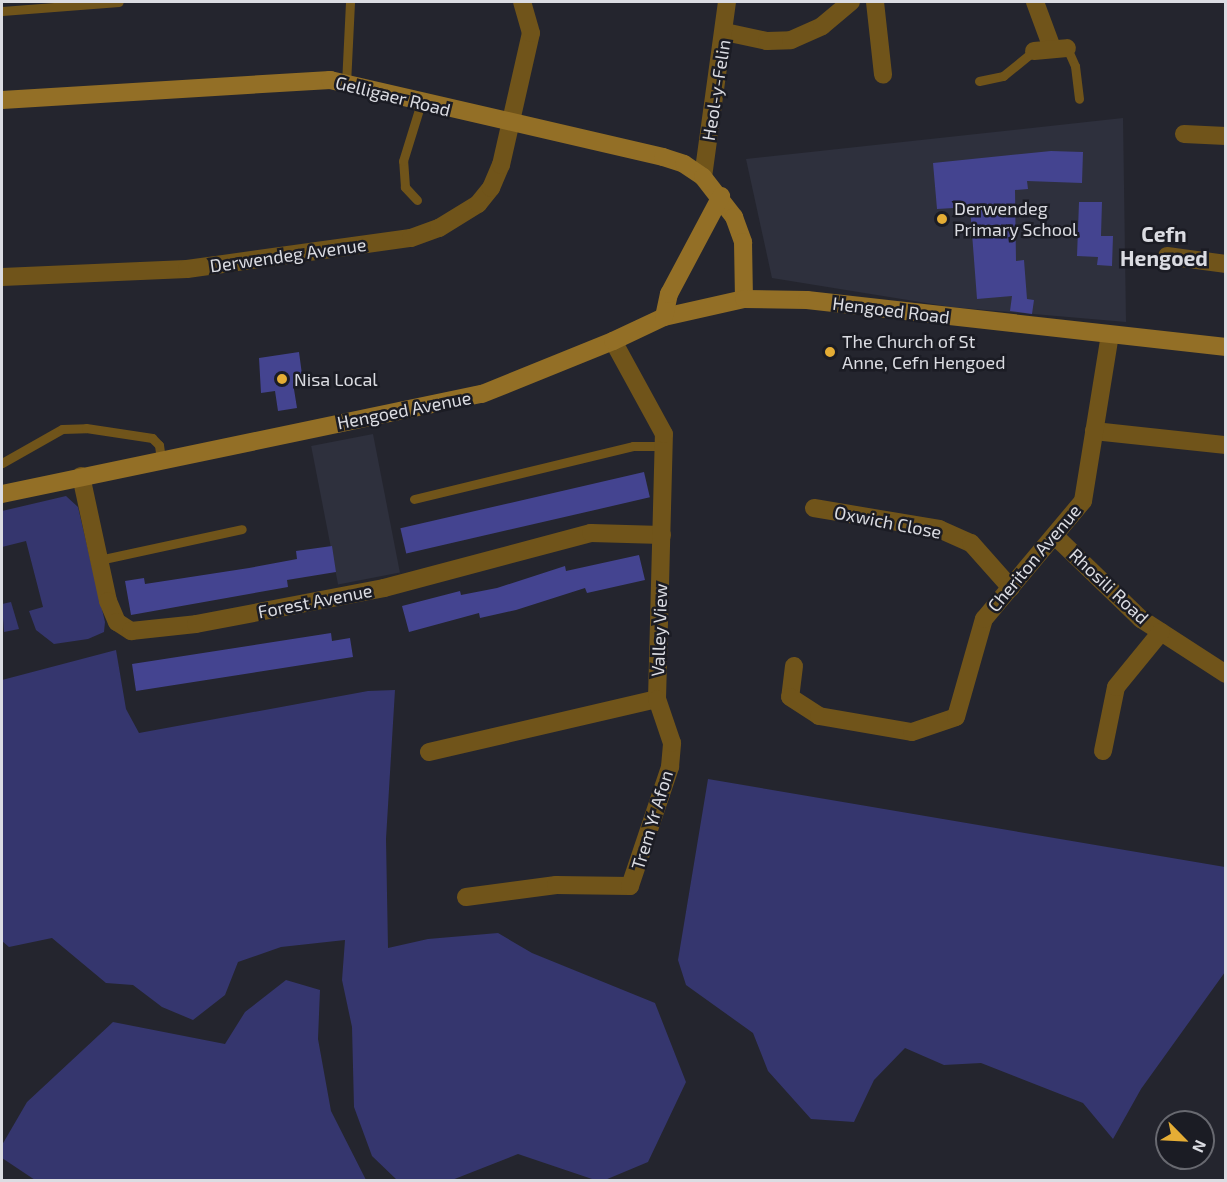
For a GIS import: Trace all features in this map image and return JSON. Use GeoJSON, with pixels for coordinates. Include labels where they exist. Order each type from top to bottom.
{"type":"FeatureCollection","features":[{"type":"Feature","properties":{"kind":"street","name":"Derwendeg Avenue"},"geometry":{"type":"LineString","coordinates":[[2,277],[187,269],[411,238],[439,228],[478,204],[491,188],[512,124],[531,33],[522,2]]}},
{"type":"Feature","properties":{"kind":"street","name":"Heol-y-Felin"},"geometry":{"type":"LineString","coordinates":[[703,177],[725,32],[727,2]]}},
{"type":"Feature","properties":{"kind":"street"},"geometry":{"type":"LineString","coordinates":[[725,32],[767,41],[791,40],[822,26],[851,2]]}},
{"type":"Feature","properties":{"kind":"street"},"geometry":{"type":"LineString","coordinates":[[875,2],[883,75]]}},
{"type":"Feature","properties":{"kind":"street"},"geometry":{"type":"LineString","coordinates":[[1034,51],[1060,48],[1035,2]]}},
{"type":"Feature","properties":{"kind":"street","name":"Gelligaer Road"},"geometry":{"type":"LineString","coordinates":[[2,100],[330,80],[421,103],[663,157],[703,177],[721,196],[743,242],[744,300]]}},
{"type":"Feature","properties":{"kind":"street"},"geometry":{"type":"LineString","coordinates":[[1184,134],[1226,136]]}},
{"type":"Feature","properties":{"kind":"street"},"geometry":{"type":"LineString","coordinates":[[664,317],[669,294],[721,196]]}},
{"type":"Feature","properties":{"kind":"street"},"geometry":{"type":"LineString","coordinates":[[1167,256],[1226,264]]}},
{"type":"Feature","properties":{"kind":"street","name":"Hengoed Road"},"geometry":{"type":"LineString","coordinates":[[664,317],[744,300],[807,300],[1226,347]]}},
{"type":"Feature","properties":{"kind":"street","name":"Hengoed Avenue"},"geometry":{"type":"LineString","coordinates":[[2,494],[161,459],[482,394],[613,341],[664,317]]}},
{"type":"Feature","properties":{"kind":"street","name":"Cheriton Avenue"},"geometry":{"type":"LineString","coordinates":[[795,666],[790,697],[819,716],[912,732],[956,717],[984,619],[1083,501],[1110,335]]}},
{"type":"Feature","properties":{"kind":"street","name":"Valley View"},"geometry":{"type":"LineString","coordinates":[[429,752],[657,699],[664,434],[613,341]]}},
{"type":"Feature","properties":{"kind":"street"},"geometry":{"type":"LineString","coordinates":[[1094,431],[1226,445]]}},
{"type":"Feature","properties":{"kind":"street","name":"Forest Avenue"},"geometry":{"type":"LineString","coordinates":[[81,476],[99,560],[117,622],[131,631],[144,632],[384,588],[591,533],[662,534]]}},
{"type":"Feature","properties":{"kind":"street","name":"Oxwich Close"},"geometry":{"type":"LineString","coordinates":[[814,508],[939,529],[971,543],[1011,588]]}},
{"type":"Feature","properties":{"kind":"street","name":"Rhosili Road"},"geometry":{"type":"LineString","coordinates":[[1055,536],[1141,619],[1226,674]]}},
{"type":"Feature","properties":{"kind":"street"},"geometry":{"type":"LineString","coordinates":[[1103,751],[1116,687],[1161,632]]}},
{"type":"Feature","properties":{"kind":"street","name":"Trem Yr Afon"},"geometry":{"type":"LineString","coordinates":[[466,897],[556,885],[630,886],[670,767],[672,743],[657,699]]}},
{"type":"Feature","properties":{"kind":"lane"},"geometry":{"type":"LineString","coordinates":[[2,11],[119,2]]}},
{"type":"Feature","properties":{"kind":"lane"},"geometry":{"type":"LineString","coordinates":[[346,84],[350,2]]}},
{"type":"Feature","properties":{"kind":"lane"},"geometry":{"type":"LineString","coordinates":[[1060,48],[1075,66],[1079,99]]}},
{"type":"Feature","properties":{"kind":"lane"},"geometry":{"type":"LineString","coordinates":[[979,81],[1003,76],[1034,51]]}},
{"type":"Feature","properties":{"kind":"lane"},"geometry":{"type":"LineString","coordinates":[[417,200],[405,187],[403,161],[421,103]]}},
{"type":"Feature","properties":{"kind":"lane"},"geometry":{"type":"LineString","coordinates":[[2,463],[62,429],[86,428],[152,438],[159,445],[161,459]]}},
{"type":"Feature","properties":{"kind":"lane"},"geometry":{"type":"LineString","coordinates":[[414,499],[633,446],[664,446]]}},
{"type":"Feature","properties":{"kind":"lane"},"geometry":{"type":"LineString","coordinates":[[99,560],[242,529]]}},
{"type":"Feature","properties":{"kind":"shaded area","name":"Derwendeg Primary School"},"geometry":{"type":"Polygon","coordinates":[[[1123,118],[1126,322],[951,307],[772,278],[746,159],[1123,118]]]}},
{"type":"Feature","properties":{"kind":"shaded area"},"geometry":{"type":"Polygon","coordinates":[[[373,434],[400,572],[338,584],[311,446],[373,434]]]}},
{"type":"Feature","properties":{"kind":"shaded area"},"geometry":{"type":"Polygon","coordinates":[[[66,496],[78,507],[105,622],[104,632],[88,639],[54,644],[36,630],[29,611],[43,607],[26,541],[2,547],[2,511],[66,496]]]}},
{"type":"Feature","properties":{"kind":"shaded area"},"geometry":{"type":"Polygon","coordinates":[[[11,602],[19,629],[4,632],[2,604],[11,602]]]}},
{"type":"Feature","properties":{"kind":"shaded area"},"geometry":{"type":"Polygon","coordinates":[[[116,650],[126,709],[139,733],[368,691],[395,690],[386,839],[388,948],[428,939],[498,933],[532,953],[655,1003],[686,1082],[648,1162],[605,1180],[595,1180],[518,1154],[452,1180],[397,1180],[372,1156],[354,1107],[352,1027],[342,980],[345,940],[281,947],[238,962],[225,995],[193,1020],[162,1007],[133,985],[106,983],[52,938],[9,947],[2,941],[2,680],[116,650]]]}},
{"type":"Feature","properties":{"kind":"shaded area"},"geometry":{"type":"Polygon","coordinates":[[[708,779],[1225,867],[1225,972],[1141,1089],[1113,1139],[1083,1103],[981,1063],[944,1065],[905,1048],[874,1080],[854,1122],[811,1119],[768,1071],[753,1033],[686,985],[678,960],[708,779]]]}},
{"type":"Feature","properties":{"kind":"shaded area"},"geometry":{"type":"Polygon","coordinates":[[[286,980],[320,990],[318,1039],[331,1111],[366,1180],[35,1180],[2,1158],[2,1145],[27,1102],[113,1022],[225,1044],[245,1012],[286,980]]]}},
{"type":"Feature","properties":{"kind":"building"},"geometry":{"type":"Polygon","coordinates":[[[1051,151],[1083,152],[1082,183],[1027,181],[1028,189],[1015,190],[1016,261],[1024,260],[1027,299],[1034,300],[1032,314],[1010,311],[1012,296],[977,299],[970,207],[937,209],[933,163],[1051,151]]]}},
{"type":"Feature","properties":{"kind":"building"},"geometry":{"type":"Polygon","coordinates":[[[1079,202],[1102,202],[1101,236],[1113,236],[1112,266],[1097,265],[1098,257],[1077,256],[1079,202]]]}},
{"type":"Feature","properties":{"kind":"building","name":"Nisa Local"},"geometry":{"type":"Polygon","coordinates":[[[299,352],[303,382],[293,383],[297,408],[278,411],[275,391],[261,393],[259,358],[299,352]]]}},
{"type":"Feature","properties":{"kind":"building"},"geometry":{"type":"Polygon","coordinates":[[[644,472],[650,497],[406,554],[400,528],[644,472]]]}},
{"type":"Feature","properties":{"kind":"building"},"geometry":{"type":"Polygon","coordinates":[[[332,546],[336,572],[287,580],[288,587],[131,615],[125,581],[144,578],[145,584],[249,568],[297,559],[296,551],[332,546]]]}},
{"type":"Feature","properties":{"kind":"building"},"geometry":{"type":"Polygon","coordinates":[[[639,555],[645,580],[587,593],[585,588],[516,610],[480,618],[479,613],[409,632],[402,606],[460,591],[461,595],[497,588],[565,566],[566,571],[639,555]]]}},
{"type":"Feature","properties":{"kind":"building"},"geometry":{"type":"Polygon","coordinates":[[[331,633],[332,641],[350,638],[353,657],[136,691],[132,664],[331,633]]]}},
{"type":"Feature","properties":{"kind":"place","name":"Derwendeg Primary School"},"geometry":{"type":"Point","coordinates":[942,219]}},
{"type":"Feature","properties":{"kind":"place","name":"The Church of St Anne, Cefn Hengoed"},"geometry":{"type":"Point","coordinates":[830,352]}},
{"type":"Feature","properties":{"kind":"place","name":"Nisa Local"},"geometry":{"type":"Point","coordinates":[282,379]}},
{"type":"Feature","properties":{"kind":"district","name":"Cefn Hengoed"},"geometry":{"type":"Point","coordinates":[1164,246]}}]}
